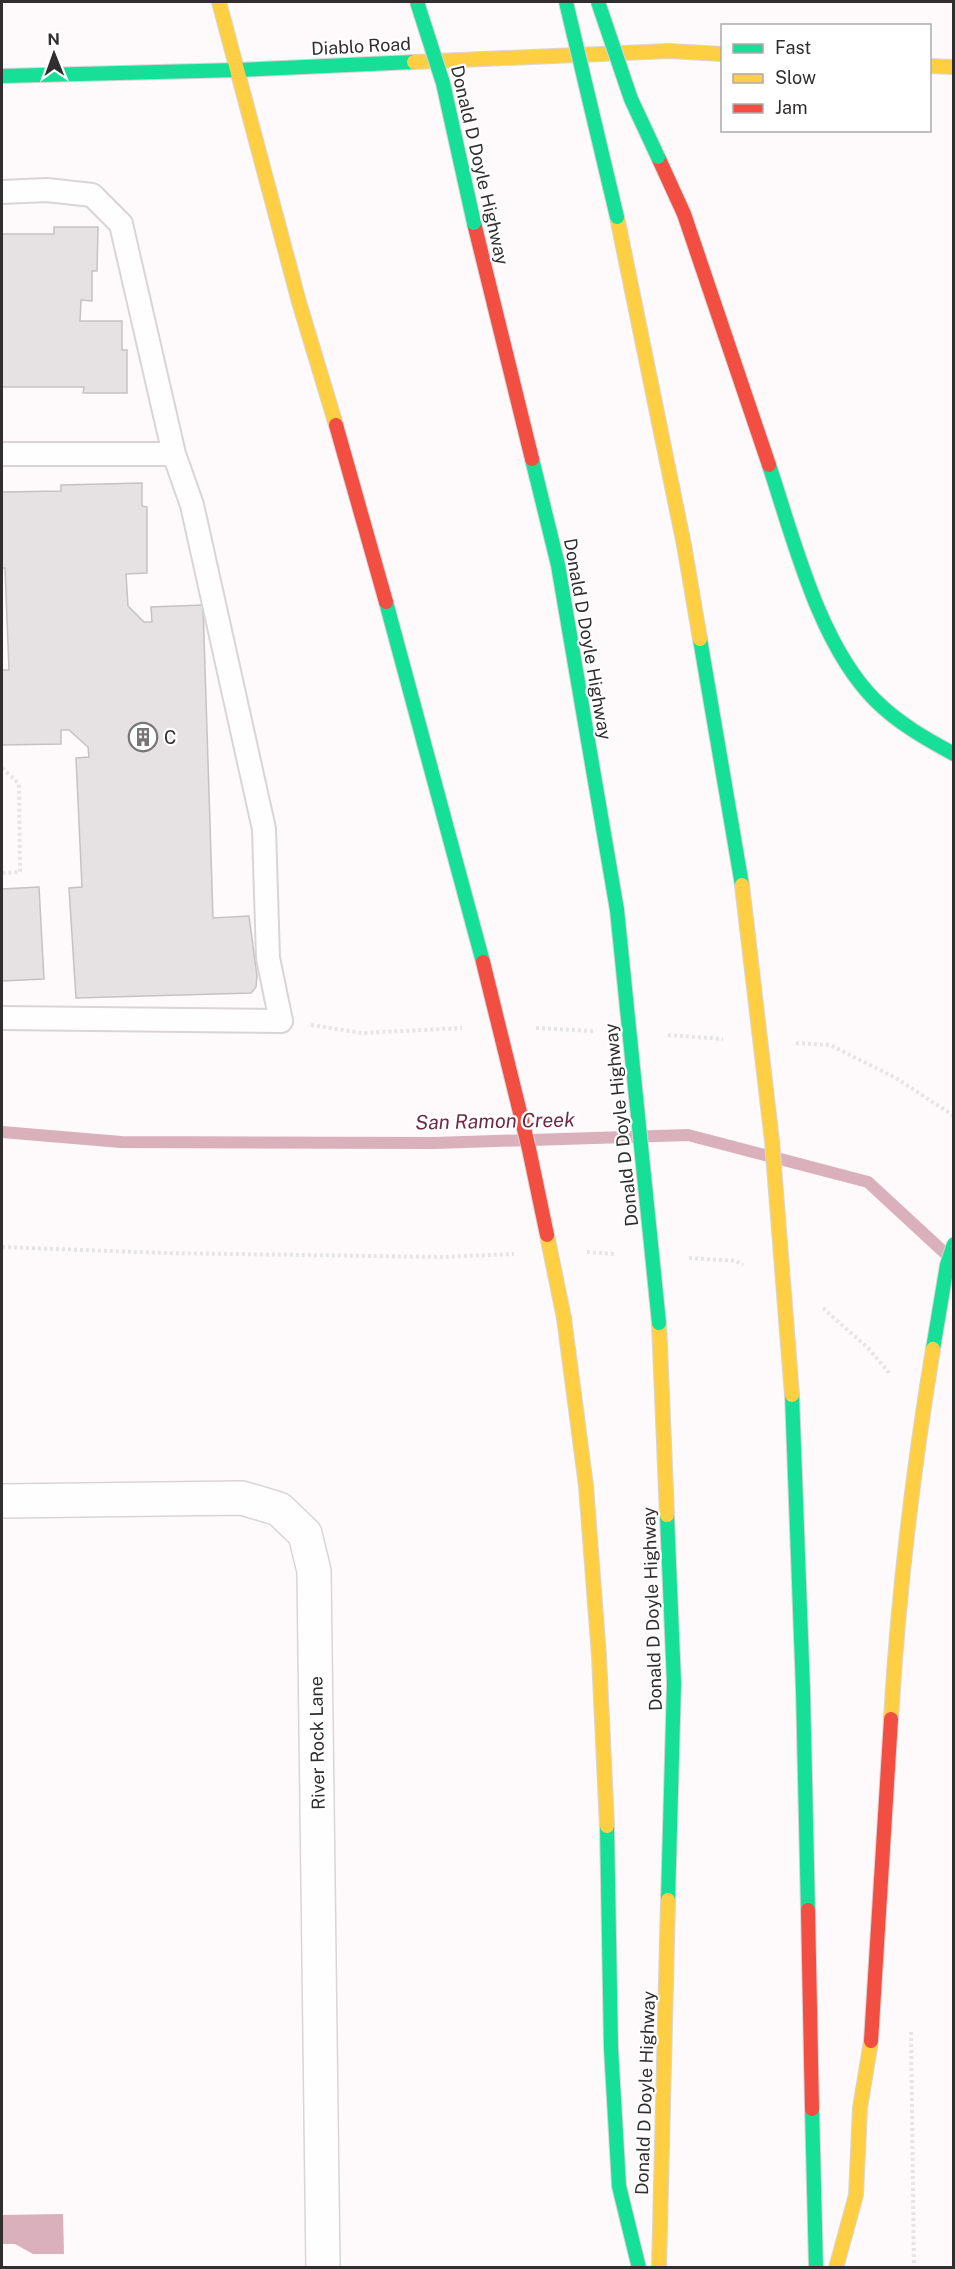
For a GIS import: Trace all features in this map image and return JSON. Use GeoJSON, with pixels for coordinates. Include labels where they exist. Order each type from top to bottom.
{"type":"FeatureCollection","features":[{"type":"Feature","properties":{"kind":"main road"},"geometry":{"type":"LineString","coordinates":[[219,2],[298,302],[379,575],[483,962],[529,1149],[564,1317],[586,1486],[599,1656],[607,1823],[611,2048],[619,2186],[639,2268]]}},
{"type":"Feature","properties":{"kind":"main road","name":"Donald D Doyle Highway"},"geometry":{"type":"LineString","coordinates":[[417,2],[428,29],[455,126],[474,223],[558,565],[617,910],[659,1323],[674,1683],[659,2268]]}},
{"type":"Feature","properties":{"kind":"main road"},"geometry":{"type":"LineString","coordinates":[[566,2],[617,217],[684,544],[742,885],[772,1141],[792,1395],[802,1678],[816,2268]]}},
{"type":"Feature","properties":{"kind":"main road"},"geometry":{"type":"LineString","coordinates":[[598,2],[632,99],[684,214],[813,596],[840,652],[874,699],[919,736],[954,754]]}},
{"type":"Feature","properties":{"kind":"main road","name":"Diablo Road"},"geometry":{"type":"LineString","coordinates":[[2,76],[237,70],[669,51],[721,54]]}},
{"type":"Feature","properties":{"kind":"main road"},"geometry":{"type":"LineString","coordinates":[[931,66],[954,67]]}},
{"type":"Feature","properties":{"kind":"main road"},"geometry":{"type":"LineString","coordinates":[[836,2268],[856,2195],[860,2108],[871,2041],[895,1652],[923,1410],[947,1265],[954,1244]]}},
{"type":"Feature","properties":{"kind":"street","name":"River Rock Lane"},"geometry":{"type":"LineString","coordinates":[[2,1501],[242,1498],[279,1509],[305,1534],[314,1571],[323,2268]]}},
{"type":"Feature","properties":{"kind":"lane"},"geometry":{"type":"LineString","coordinates":[[2,192],[47,190],[92,195],[122,224],[174,454],[192,505],[264,829],[268,958],[281,1021],[2,1018]]}},
{"type":"Feature","properties":{"kind":"lane"},"geometry":{"type":"LineString","coordinates":[[2,454],[174,454]]}},
{"type":"Feature","properties":{"kind":"path"},"geometry":{"type":"LineString","coordinates":[[2,768],[19,784],[20,872],[2,873]]}},
{"type":"Feature","properties":{"kind":"path"},"geometry":{"type":"LineString","coordinates":[[2,1247],[164,1253],[443,1257],[525,1254]]}},
{"type":"Feature","properties":{"kind":"path"},"geometry":{"type":"LineString","coordinates":[[580,1252],[625,1254]]}},
{"type":"Feature","properties":{"kind":"path"},"geometry":{"type":"LineString","coordinates":[[681,1258],[736,1261],[747,1266]]}},
{"type":"Feature","properties":{"kind":"path"},"geometry":{"type":"LineString","coordinates":[[816,1302],[868,1348]]}},
{"type":"Feature","properties":{"kind":"shaded area"},"geometry":{"type":"Polygon","coordinates":[[[63,2214],[64,2254],[33,2254],[15,2244],[2,2244],[2,2215],[63,2214]]]}},
{"type":"Feature","properties":{"kind":"building"},"geometry":{"type":"Polygon","coordinates":[[[54,227],[98,227],[97,271],[92,271],[92,301],[81,300],[80,321],[122,321],[122,350],[127,350],[127,393],[83,393],[84,387],[2,387],[2,234],[54,234],[54,227]]]}},
{"type":"Feature","properties":{"kind":"building","name":"C"},"geometry":{"type":"Polygon","coordinates":[[[142,483],[142,506],[147,507],[147,573],[126,574],[128,606],[144,622],[152,622],[151,607],[203,605],[213,918],[249,916],[257,976],[256,987],[251,993],[76,998],[69,888],[82,887],[76,758],[89,757],[88,747],[69,730],[61,730],[61,744],[2,745],[2,670],[9,670],[5,568],[2,568],[2,492],[61,491],[61,485],[142,483]]]}},
{"type":"Feature","properties":{"kind":"building"},"geometry":{"type":"Polygon","coordinates":[[[39,887],[44,979],[2,981],[2,889],[39,887]]]}},
{"type":"Feature","properties":{"kind":"waterway","name":"San Ramon Creek"},"geometry":{"type":"LineString","coordinates":[[2,1132],[121,1142],[434,1143],[688,1135],[868,1182],[948,1256]]}},
{"type":"Feature","properties":{"kind":"traffic: fast"},"geometry":{"type":"LineString","coordinates":[[417,2],[443,83],[474,223]]}},
{"type":"Feature","properties":{"kind":"traffic: fast"},"geometry":{"type":"LineString","coordinates":[[566,2],[617,217]]}},
{"type":"Feature","properties":{"kind":"traffic: fast"},"geometry":{"type":"LineString","coordinates":[[598,2],[631,99],[658,157]]}},
{"type":"Feature","properties":{"kind":"traffic: fast"},"geometry":{"type":"LineString","coordinates":[[2,76],[237,70],[414,62]]}},
{"type":"Feature","properties":{"kind":"traffic: fast"},"geometry":{"type":"LineString","coordinates":[[532,459],[558,565],[617,910]]}},
{"type":"Feature","properties":{"kind":"traffic: fast"},"geometry":{"type":"LineString","coordinates":[[769,465],[810,590],[823,621],[855,677],[893,716],[954,754]]}},
{"type":"Feature","properties":{"kind":"traffic: fast"},"geometry":{"type":"LineString","coordinates":[[386,602],[483,962]]}},
{"type":"Feature","properties":{"kind":"traffic: fast"},"geometry":{"type":"LineString","coordinates":[[700,639],[742,885]]}},
{"type":"Feature","properties":{"kind":"traffic: fast"},"geometry":{"type":"LineString","coordinates":[[617,910],[659,1323]]}},
{"type":"Feature","properties":{"kind":"traffic: fast"},"geometry":{"type":"LineString","coordinates":[[933,1349],[947,1265],[954,1244]]}},
{"type":"Feature","properties":{"kind":"traffic: fast"},"geometry":{"type":"LineString","coordinates":[[792,1395],[803,1690],[808,1910]]}},
{"type":"Feature","properties":{"kind":"traffic: fast"},"geometry":{"type":"LineString","coordinates":[[667,1515],[674,1683],[668,1900]]}},
{"type":"Feature","properties":{"kind":"traffic: fast"},"geometry":{"type":"LineString","coordinates":[[607,1826],[611,2048],[619,2186],[639,2268]]}},
{"type":"Feature","properties":{"kind":"traffic: fast"},"geometry":{"type":"LineString","coordinates":[[812,2109],[816,2268]]}},
{"type":"Feature","properties":{"kind":"traffic: slow"},"geometry":{"type":"LineString","coordinates":[[219,2],[299,302],[336,425]]}},
{"type":"Feature","properties":{"kind":"traffic: slow"},"geometry":{"type":"LineString","coordinates":[[414,62],[669,51],[721,54]]}},
{"type":"Feature","properties":{"kind":"traffic: slow"},"geometry":{"type":"LineString","coordinates":[[931,66],[954,67]]}},
{"type":"Feature","properties":{"kind":"traffic: slow"},"geometry":{"type":"LineString","coordinates":[[617,217],[684,545],[700,639]]}},
{"type":"Feature","properties":{"kind":"traffic: slow"},"geometry":{"type":"LineString","coordinates":[[742,885],[772,1141],[792,1395]]}},
{"type":"Feature","properties":{"kind":"traffic: slow"},"geometry":{"type":"LineString","coordinates":[[547,1235],[564,1318]]}},
{"type":"Feature","properties":{"kind":"traffic: slow"},"geometry":{"type":"LineString","coordinates":[[564,1318],[586,1486],[599,1656],[607,1826]]}},
{"type":"Feature","properties":{"kind":"traffic: slow"},"geometry":{"type":"LineString","coordinates":[[659,1323],[667,1515]]}},
{"type":"Feature","properties":{"kind":"traffic: slow"},"geometry":{"type":"LineString","coordinates":[[891,1719],[907,1534],[933,1349]]}},
{"type":"Feature","properties":{"kind":"traffic: slow"},"geometry":{"type":"LineString","coordinates":[[659,2268],[668,1900]]}},
{"type":"Feature","properties":{"kind":"traffic: slow"},"geometry":{"type":"LineString","coordinates":[[836,2268],[856,2195],[860,2108],[871,2041]]}},
{"type":"Feature","properties":{"kind":"traffic: jam"},"geometry":{"type":"LineString","coordinates":[[658,157],[684,214],[769,465]]}},
{"type":"Feature","properties":{"kind":"traffic: jam"},"geometry":{"type":"LineString","coordinates":[[474,223],[532,459]]}},
{"type":"Feature","properties":{"kind":"traffic: jam"},"geometry":{"type":"LineString","coordinates":[[336,425],[386,602]]}},
{"type":"Feature","properties":{"kind":"traffic: jam"},"geometry":{"type":"LineString","coordinates":[[483,962],[529,1149],[547,1235]]}},
{"type":"Feature","properties":{"kind":"traffic: jam"},"geometry":{"type":"LineString","coordinates":[[871,2041],[891,1719]]}},
{"type":"Feature","properties":{"kind":"traffic: jam"},"geometry":{"type":"LineString","coordinates":[[808,1910],[812,2109]]}},
{"type":"Feature","properties":{"kind":"place","name":"C"},"geometry":{"type":"Point","coordinates":[143,737]}}]}
